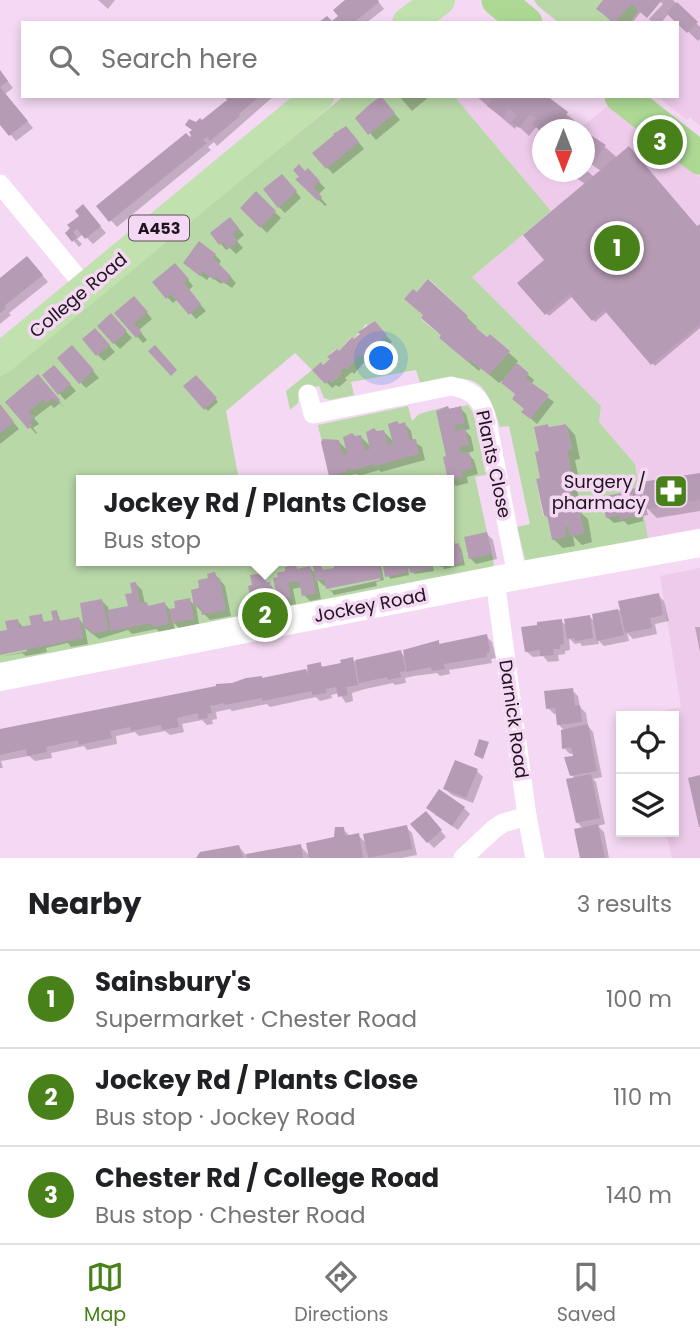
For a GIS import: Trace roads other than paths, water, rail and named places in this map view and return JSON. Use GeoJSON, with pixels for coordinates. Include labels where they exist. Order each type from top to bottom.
{"type":"FeatureCollection","features":[{"type":"Feature","properties":{"kind":"highway"},"geometry":{"type":"LineString","coordinates":[[624,98],[700,158]]}},
{"type":"Feature","properties":{"kind":"main road"},"geometry":{"type":"LineString","coordinates":[[411,21],[439,0]]}},
{"type":"Feature","properties":{"kind":"main road","name":"College Road"},"geometry":{"type":"LineString","coordinates":[[0,359],[316,98]]}},
{"type":"Feature","properties":{"kind":"main road","name":"Jockey Road"},"geometry":{"type":"LineString","coordinates":[[0,677],[700,543]]}},
{"type":"Feature","properties":{"kind":"street"},"geometry":{"type":"LineString","coordinates":[[0,184],[86,288]]}},
{"type":"Feature","properties":{"kind":"street","name":"Plants Close"},"geometry":{"type":"LineString","coordinates":[[305,409],[451,386],[467,389],[476,396],[483,405],[486,416],[506,578]]}},
{"type":"Feature","properties":{"kind":"street","name":"Darnick Road"},"geometry":{"type":"LineString","coordinates":[[506,578],[527,816],[534,858]]}},
{"type":"Feature","properties":{"kind":"street"},"geometry":{"type":"LineString","coordinates":[[463,858],[503,823],[527,816]]}},
{"type":"Feature","properties":{"kind":"place","name":"Chester Rd / College Road"},"geometry":{"type":"Point","coordinates":[660,142]}},
{"type":"Feature","properties":{"kind":"place","name":"Sainsbury's"},"geometry":{"type":"Point","coordinates":[617,248]}},
{"type":"Feature","properties":{"kind":"place","name":"Surgery / pharmacy"},"geometry":{"type":"Point","coordinates":[671,491]}},
{"type":"Feature","properties":{"kind":"place","name":"Jockey Rd / Plants Close"},"geometry":{"type":"Point","coordinates":[265,615]}}]}
